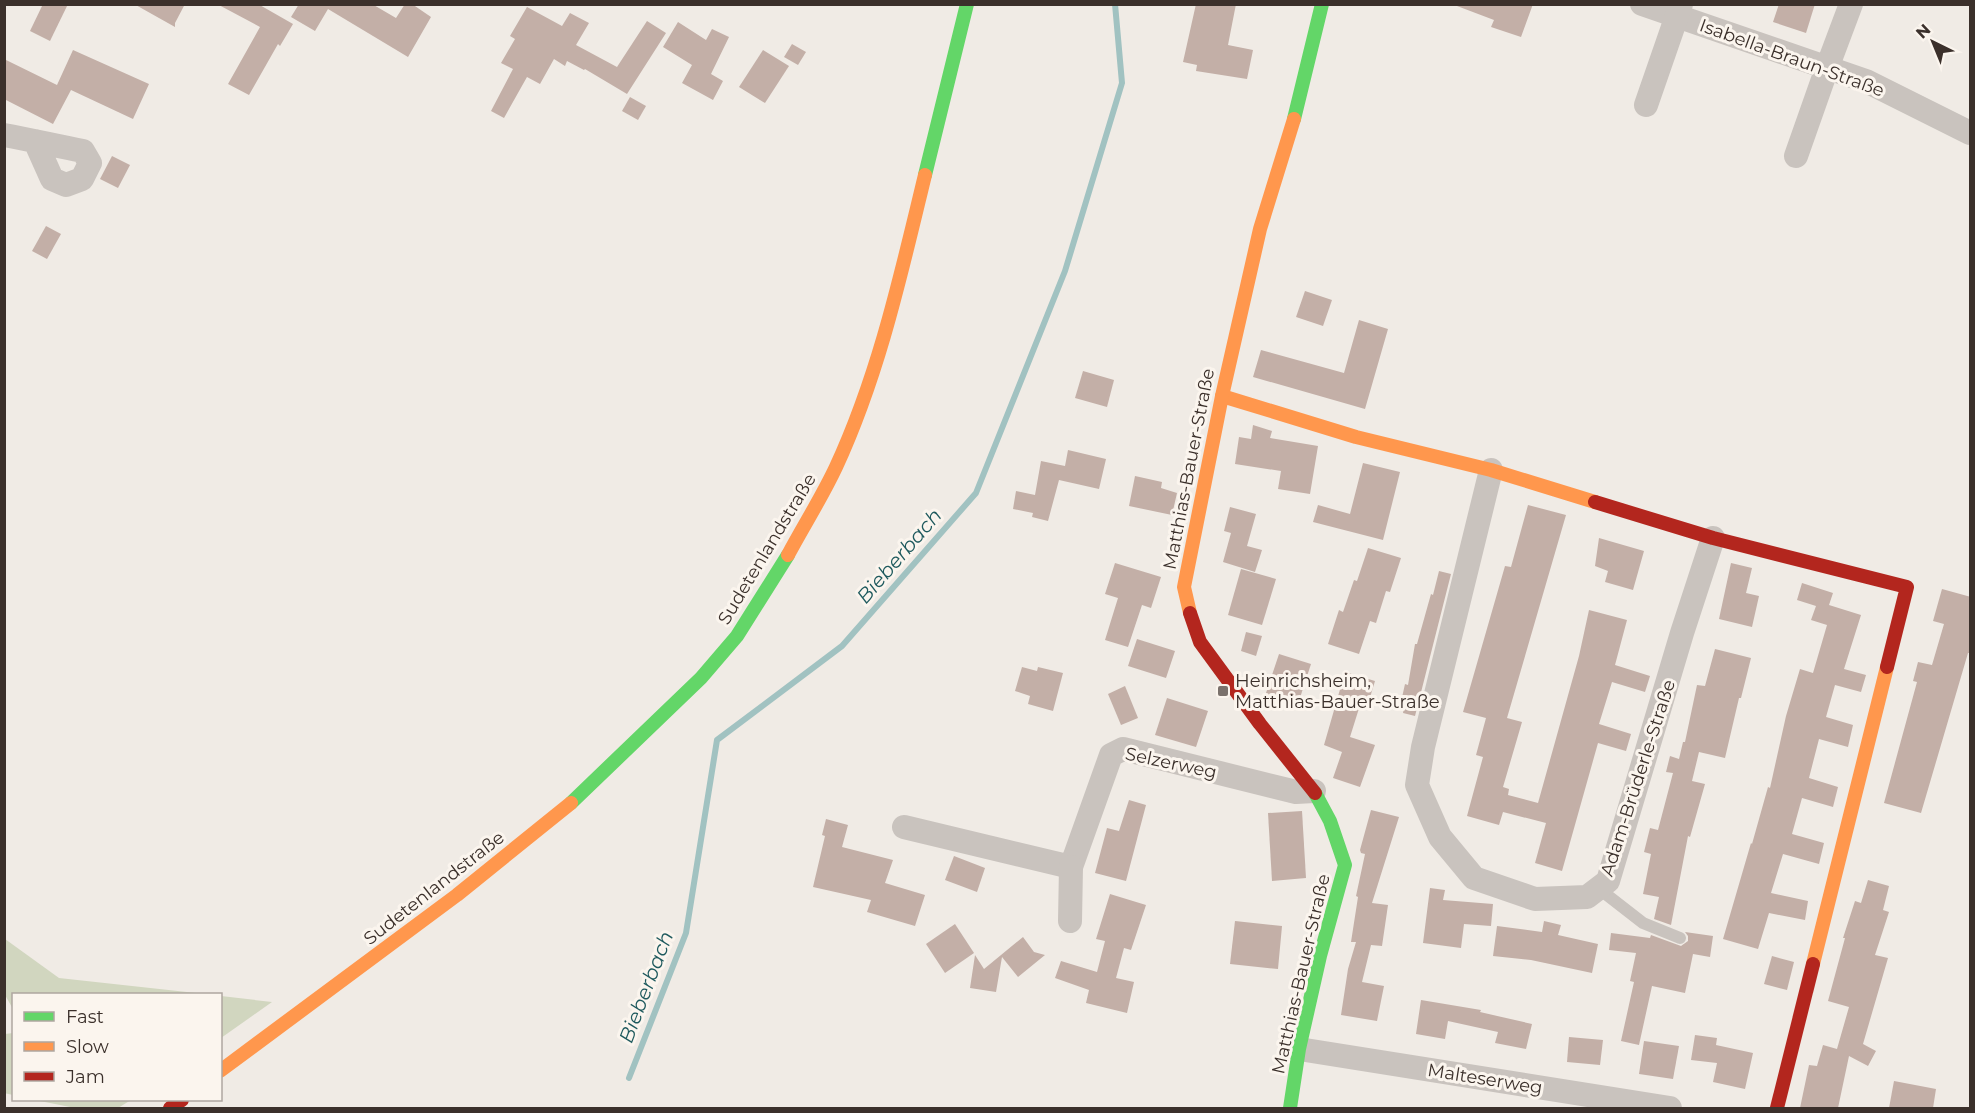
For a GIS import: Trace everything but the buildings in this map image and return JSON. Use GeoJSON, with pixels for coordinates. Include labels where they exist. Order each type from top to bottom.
{"type":"FeatureCollection","features":[{"type":"Feature","properties":{"kind":"street","name":"Sudetenlandstraße"},"geometry":{"type":"LineString","coordinates":[[222,1070],[458,895],[572,802],[701,678],[737,636],[780,569],[836,467],[865,394],[889,323],[967,4]]}},
{"type":"Feature","properties":{"kind":"street","name":"Isabella-Braun-Straße"},"geometry":{"type":"LineString","coordinates":[[1642,4],[1678,10],[1866,81],[1971,133]]}},
{"type":"Feature","properties":{"kind":"street"},"geometry":{"type":"LineString","coordinates":[[1796,156],[1851,4]]}},
{"type":"Feature","properties":{"kind":"street","name":"Matthias-Bauer-Straße"},"geometry":{"type":"LineString","coordinates":[[1290,1108],[1299,1049],[1320,956],[1345,865],[1330,821],[1314,790],[1260,724],[1200,642],[1187,604],[1184,587],[1222,396],[1260,229],[1292,126],[1321,7]]}},
{"type":"Feature","properties":{"kind":"street"},"geometry":{"type":"LineString","coordinates":[[1646,105],[1678,10]]}},
{"type":"Feature","properties":{"kind":"street"},"geometry":{"type":"LineString","coordinates":[[4,135],[35,141]]}},
{"type":"Feature","properties":{"kind":"street"},"geometry":{"type":"LineString","coordinates":[[1222,396],[1356,437],[1491,470],[1713,538],[1907,587],[1777,1108]]}},
{"type":"Feature","properties":{"kind":"street","name":"Adam-Brüderle-Straße"},"geometry":{"type":"LineString","coordinates":[[1491,470],[1423,747],[1417,785],[1440,837],[1474,878],[1535,899],[1587,897],[1608,881],[1682,633],[1713,538]]}},
{"type":"Feature","properties":{"kind":"street","name":"Selzerweg"},"geometry":{"type":"LineString","coordinates":[[1070,921],[1071,867],[1111,755],[1123,749],[1296,792],[1314,790]]}},
{"type":"Feature","properties":{"kind":"street"},"geometry":{"type":"LineString","coordinates":[[903,827],[1071,867]]}},
{"type":"Feature","properties":{"kind":"street","name":"Malteserweg"},"geometry":{"type":"LineString","coordinates":[[1299,1049],[1670,1108]]}},
{"type":"Feature","properties":{"kind":"lane"},"geometry":{"type":"LineString","coordinates":[[1598,888],[1643,923],[1680,938]]}},
{"type":"Feature","properties":{"kind":"green space"},"geometry":{"type":"Polygon","coordinates":[[[5,939],[59,978],[196,993],[12,993],[12,1007],[5,995],[5,939]]]}},
{"type":"Feature","properties":{"kind":"green space"},"geometry":{"type":"Polygon","coordinates":[[[222,996],[272,1002],[222,1037],[222,996]]]}},
{"type":"Feature","properties":{"kind":"green space"},"geometry":{"type":"Polygon","coordinates":[[[12,1033],[12,1095],[4,1093],[5,1034],[12,1033]]]}},
{"type":"Feature","properties":{"kind":"green space"},"geometry":{"type":"Polygon","coordinates":[[[40,1101],[129,1101],[118,1108],[75,1108],[40,1101]]]}},
{"type":"Feature","properties":{"kind":"waterway","name":"Bieberbach"},"geometry":{"type":"LineString","coordinates":[[629,1078],[686,933],[717,740],[842,646],[976,493],[1065,271],[1122,83],[1115,4]]}},
{"type":"Feature","properties":{"kind":"traffic: fast"},"geometry":{"type":"LineString","coordinates":[[925,175],[967,4]]}},
{"type":"Feature","properties":{"kind":"traffic: fast"},"geometry":{"type":"LineString","coordinates":[[1294,119],[1322,4]]}},
{"type":"Feature","properties":{"kind":"traffic: fast"},"geometry":{"type":"LineString","coordinates":[[571,803],[701,678],[737,636],[788,555]]}},
{"type":"Feature","properties":{"kind":"traffic: fast"},"geometry":{"type":"LineString","coordinates":[[1290,1108],[1299,1049],[1320,956],[1345,865],[1330,821],[1315,793]]}},
{"type":"Feature","properties":{"kind":"traffic: slow"},"geometry":{"type":"LineString","coordinates":[[1190,613],[1184,587],[1222,396],[1260,229],[1294,119]]}},
{"type":"Feature","properties":{"kind":"traffic: slow"},"geometry":{"type":"LineString","coordinates":[[788,555],[836,467],[865,396],[888,323],[925,175]]}},
{"type":"Feature","properties":{"kind":"traffic: slow"},"geometry":{"type":"LineString","coordinates":[[1222,396],[1356,437],[1491,470],[1595,502]]}},
{"type":"Feature","properties":{"kind":"traffic: slow"},"geometry":{"type":"LineString","coordinates":[[1813,964],[1887,667]]}},
{"type":"Feature","properties":{"kind":"traffic: slow"},"geometry":{"type":"LineString","coordinates":[[222,1070],[457,895],[571,803]]}},
{"type":"Feature","properties":{"kind":"traffic: jam"},"geometry":{"type":"LineString","coordinates":[[1595,502],[1713,538],[1907,587],[1887,667]]}},
{"type":"Feature","properties":{"kind":"traffic: jam"},"geometry":{"type":"LineString","coordinates":[[1190,613],[1200,642],[1260,724],[1315,793]]}},
{"type":"Feature","properties":{"kind":"traffic: jam"},"geometry":{"type":"LineString","coordinates":[[1777,1108],[1813,964]]}},
{"type":"Feature","properties":{"kind":"traffic: jam"},"geometry":{"type":"LineString","coordinates":[[170,1108],[180,1101]]}},
{"type":"Feature","properties":{"kind":"place","name":"Heinrichsheim, Matthias-Bauer-Straße"},"geometry":{"type":"Point","coordinates":[1223,691]}}]}
